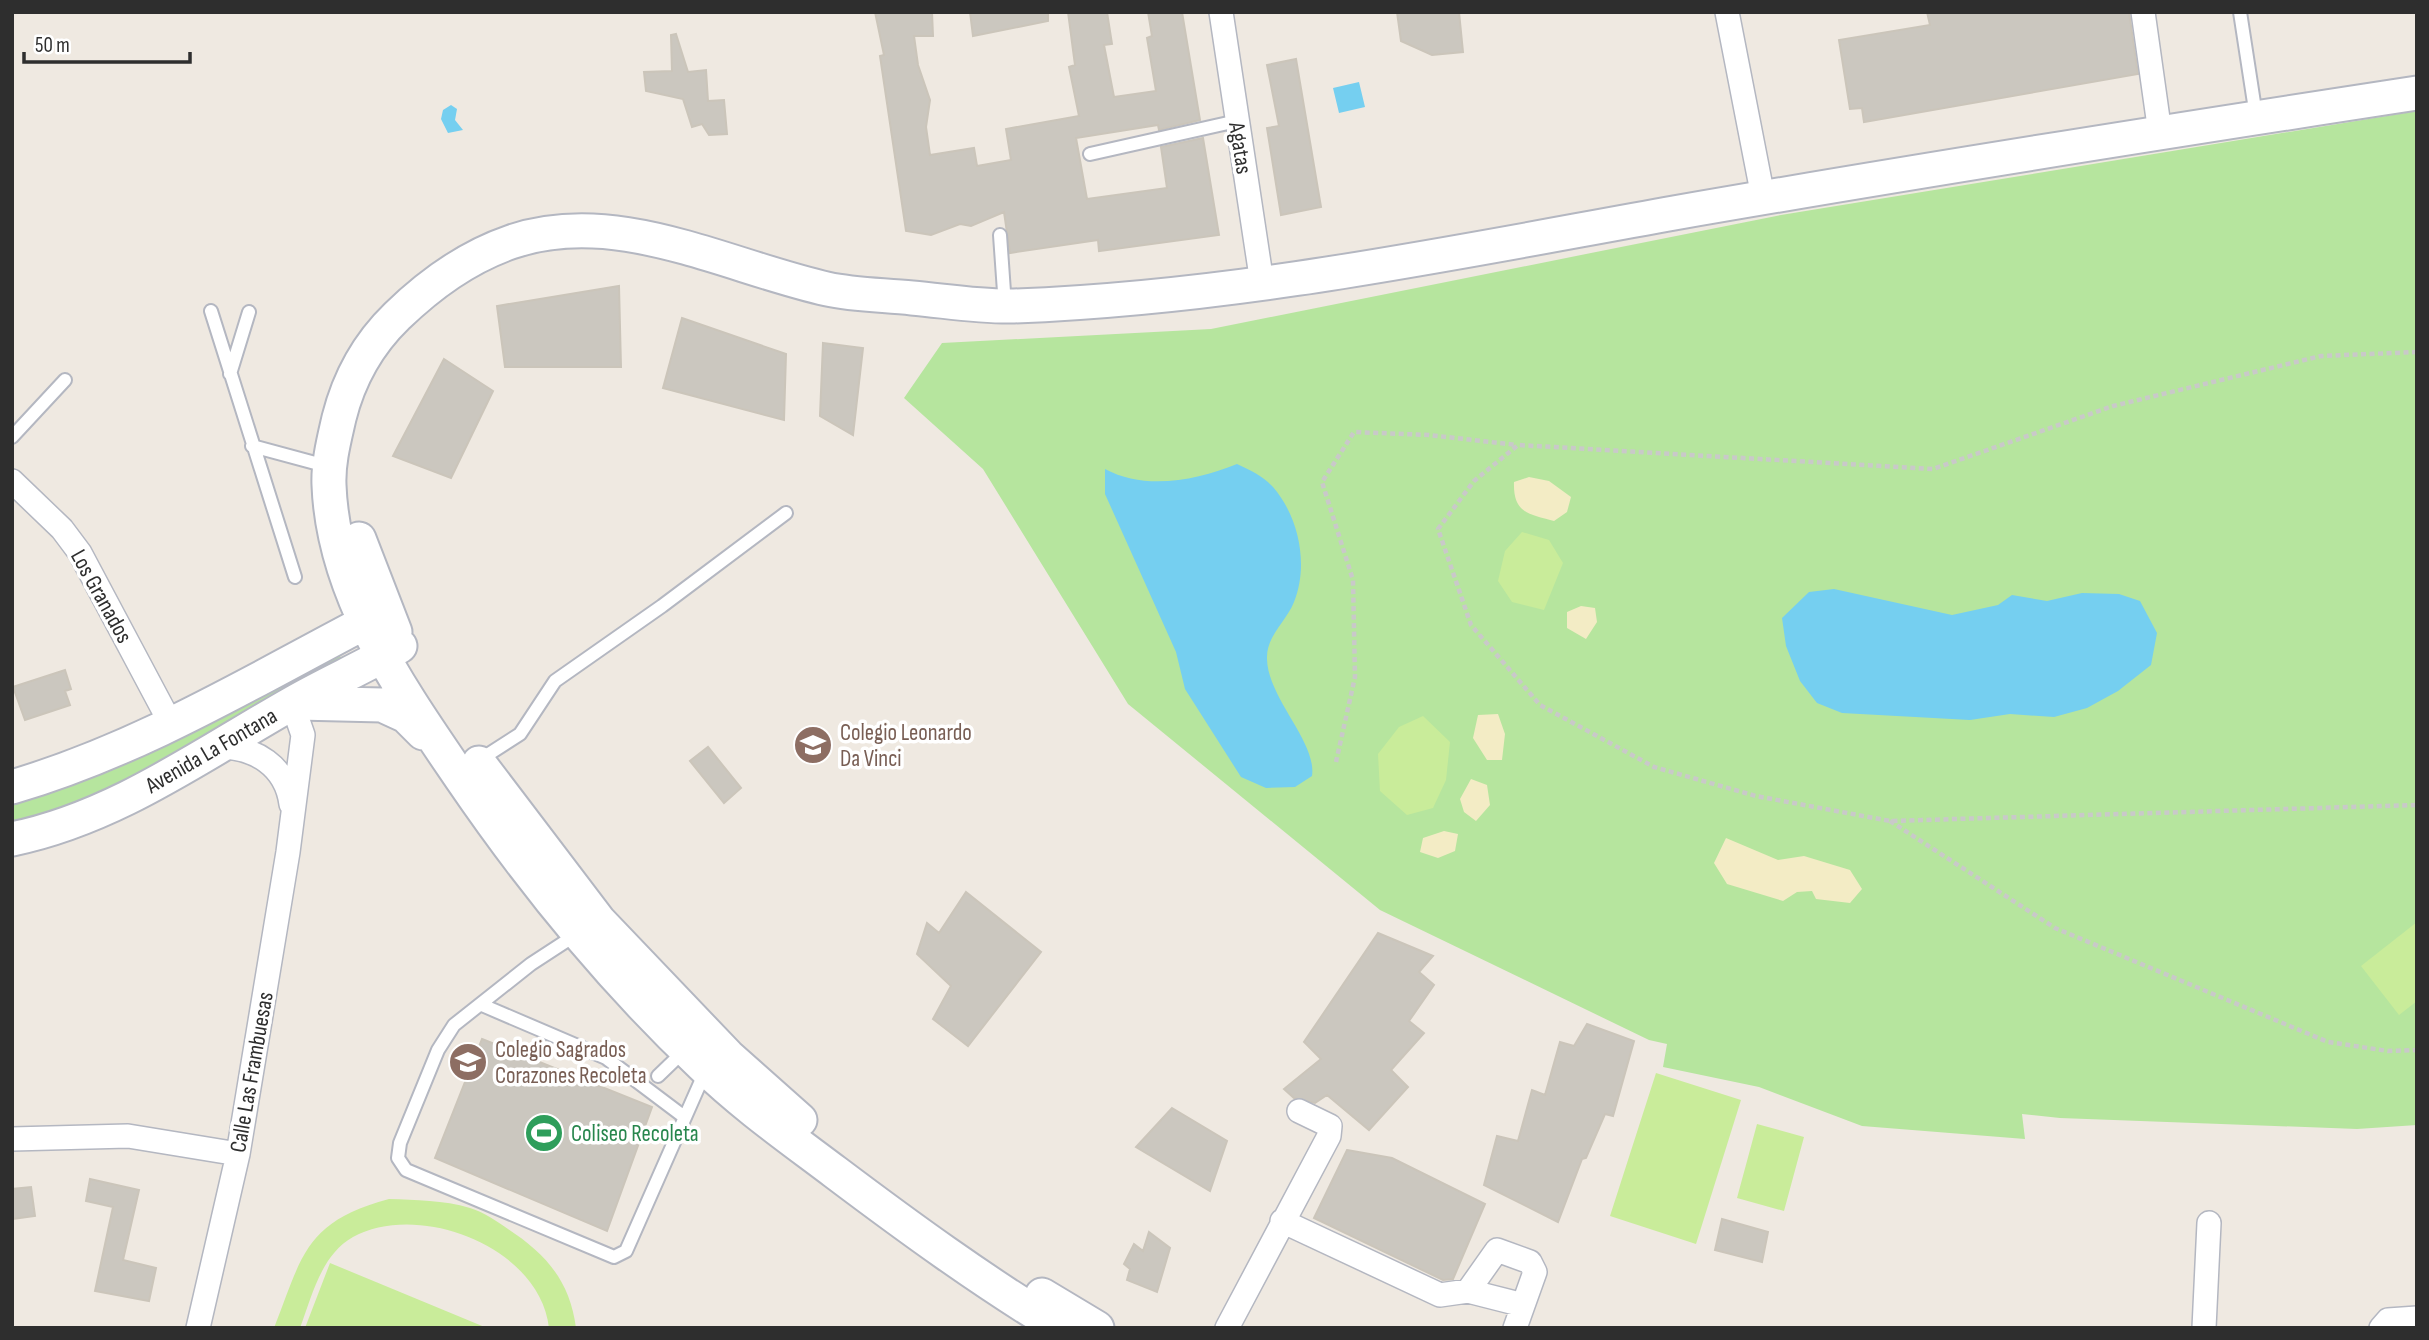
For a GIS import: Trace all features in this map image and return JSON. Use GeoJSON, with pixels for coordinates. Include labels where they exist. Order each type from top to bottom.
{"type":"FeatureCollection","features":[{"type":"Feature","properties":{"kind":"main road"},"geometry":{"type":"LineString","coordinates":[[1060,1328],[930,1244],[748,1107],[696,1059],[577,934],[529,876],[463,760],[392,651],[339,551],[330,496],[346,392],[363,356],[387,325],[448,273],[515,240],[579,230],[618,233],[683,247],[833,291],[1005,306],[1153,296],[1262,283],[1763,197],[2417,93]]}},
{"type":"Feature","properties":{"kind":"main road","name":"Avenida La Fontana"},"geometry":{"type":"LineString","coordinates":[[12,787],[60,773],[172,726],[375,617]]}},
{"type":"Feature","properties":{"kind":"main road","name":"Avenida La Fontana"},"geometry":{"type":"LineString","coordinates":[[12,839],[114,804],[175,774],[292,703],[392,651]]}},
{"type":"Feature","properties":{"kind":"main road"},"geometry":{"type":"LineString","coordinates":[[292,703],[326,701],[396,709],[463,760],[599,921],[663,990],[786,1109],[1037,1292],[1097,1328]]}},
{"type":"Feature","properties":{"kind":"street","name":"Agatas"},"geometry":{"type":"LineString","coordinates":[[1221,12],[1262,283]]}},
{"type":"Feature","properties":{"kind":"street"},"geometry":{"type":"LineString","coordinates":[[1727,12],[1763,197]]}},
{"type":"Feature","properties":{"kind":"street"},"geometry":{"type":"LineString","coordinates":[[2143,12],[2160,133]]}},
{"type":"Feature","properties":{"kind":"street","name":"Los Granados"},"geometry":{"type":"LineString","coordinates":[[12,481],[62,529],[80,553],[172,726]]}},
{"type":"Feature","properties":{"kind":"street","name":"Calle Las Frambuesas"},"geometry":{"type":"LineString","coordinates":[[198,1328],[238,1154],[292,813],[303,735],[292,703]]}},
{"type":"Feature","properties":{"kind":"street","name":"Calle Las Frambuesas"},"geometry":{"type":"LineString","coordinates":[[219,747],[238,747],[256,753],[271,763],[283,778],[292,813]]}},
{"type":"Feature","properties":{"kind":"street"},"geometry":{"type":"LineString","coordinates":[[1227,1328],[1329,1136],[1330,1126],[1298,1111]]}},
{"type":"Feature","properties":{"kind":"street"},"geometry":{"type":"LineString","coordinates":[[12,1139],[128,1136],[238,1154]]}},
{"type":"Feature","properties":{"kind":"street"},"geometry":{"type":"LineString","coordinates":[[1282,1221],[1440,1295],[1468,1291],[1523,1305]]}},
{"type":"Feature","properties":{"kind":"street"},"geometry":{"type":"LineString","coordinates":[[2204,1328],[2209,1223]]}},
{"type":"Feature","properties":{"kind":"street"},"geometry":{"type":"LineString","coordinates":[[1468,1291],[1493,1253],[1501,1249],[1534,1266],[1535,1272],[1515,1328]]}},
{"type":"Feature","properties":{"kind":"street"},"geometry":{"type":"LineString","coordinates":[[2381,1328],[2388,1320],[2417,1318]]}},
{"type":"Feature","properties":{"kind":"lane"},"geometry":{"type":"LineString","coordinates":[[2240,12],[2256,118]]}},
{"type":"Feature","properties":{"kind":"lane"},"geometry":{"type":"LineString","coordinates":[[1090,154],[1237,121]]}},
{"type":"Feature","properties":{"kind":"lane"},"geometry":{"type":"LineString","coordinates":[[1000,235],[1005,306]]}},
{"type":"Feature","properties":{"kind":"lane"},"geometry":{"type":"LineString","coordinates":[[211,311],[295,577]]}},
{"type":"Feature","properties":{"kind":"lane"},"geometry":{"type":"LineString","coordinates":[[230,374],[249,312]]}},
{"type":"Feature","properties":{"kind":"lane"},"geometry":{"type":"LineString","coordinates":[[12,437],[65,380]]}},
{"type":"Feature","properties":{"kind":"lane"},"geometry":{"type":"LineString","coordinates":[[252,446],[334,458]]}},
{"type":"Feature","properties":{"kind":"lane"},"geometry":{"type":"LineString","coordinates":[[463,760],[520,734],[555,681],[663,606],[786,513]]}},
{"type":"Feature","properties":{"kind":"lane"},"geometry":{"type":"LineString","coordinates":[[577,934],[531,964],[454,1025],[438,1050],[400,1143],[398,1158],[405,1170],[614,1257],[626,1251],[682,1116],[696,1059]]}},
{"type":"Feature","properties":{"kind":"lane"},"geometry":{"type":"LineString","coordinates":[[482,1005],[606,1058],[652,1083],[682,1116]]}},
{"type":"Feature","properties":{"kind":"lane"},"geometry":{"type":"LineString","coordinates":[[652,1083],[696,1059]]}},
{"type":"Feature","properties":{"kind":"path"},"geometry":{"type":"LineString","coordinates":[[1336,762],[1355,677],[1353,580],[1322,482],[1354,432],[1429,435],[1518,445],[1933,469],[2113,406],[2321,356],[2417,352]]}},
{"type":"Feature","properties":{"kind":"path"},"geometry":{"type":"LineString","coordinates":[[1518,445],[1474,481],[1438,529],[1471,625],[1540,705],[1654,767],[1756,796],[1890,821],[2417,805]]}},
{"type":"Feature","properties":{"kind":"path"},"geometry":{"type":"LineString","coordinates":[[1890,821],[2055,928],[2328,1042],[2388,1051],[2417,1050]]}},
{"type":"Feature","properties":{"kind":"green space"},"geometry":{"type":"Polygon","coordinates":[[[2417,111],[2417,1125],[2357,1129],[2060,1118],[2022,1114],[2025,1139],[1862,1126],[1759,1087],[1663,1067],[1667,1044],[1649,1040],[1380,910],[1128,704],[983,469],[904,398],[942,343],[1211,329],[1781,215],[2417,111]]]}},
{"type":"Feature","properties":{"kind":"green space"},"geometry":{"type":"Polygon","coordinates":[[[1522,532],[1549,540],[1563,563],[1544,610],[1512,602],[1498,581],[1505,551],[1522,532]]]}},
{"type":"Feature","properties":{"kind":"green space"},"geometry":{"type":"Polygon","coordinates":[[[334,648],[345,663],[188,756],[68,807],[12,822],[12,797],[334,648]]]}},
{"type":"Feature","properties":{"kind":"green space"},"geometry":{"type":"Polygon","coordinates":[[[1423,716],[1450,742],[1446,780],[1433,808],[1407,815],[1380,791],[1378,754],[1399,727],[1423,716]]]}},
{"type":"Feature","properties":{"kind":"green space"},"geometry":{"type":"Polygon","coordinates":[[[2417,922],[2417,1001],[2399,1015],[2361,966],[2417,922]]]}},
{"type":"Feature","properties":{"kind":"green space"},"geometry":{"type":"Polygon","coordinates":[[[1656,1073],[1741,1100],[1696,1244],[1610,1216],[1656,1073]]]}},
{"type":"Feature","properties":{"kind":"green space"},"geometry":{"type":"Polygon","coordinates":[[[1757,1124],[1804,1137],[1784,1211],[1737,1198],[1757,1124]]]}},
{"type":"Feature","properties":{"kind":"green space"},"geometry":{"type":"Polygon","coordinates":[[[389,1199],[460,1205],[480,1212],[504,1226],[534,1248],[554,1270],[568,1296],[576,1328],[549,1328],[541,1299],[524,1275],[500,1254],[472,1239],[442,1229],[410,1225],[380,1227],[353,1237],[342,1245],[325,1265],[300,1328],[274,1328],[301,1261],[323,1230],[361,1208],[389,1199]]]}},
{"type":"Feature","properties":{"kind":"green space"},"geometry":{"type":"Polygon","coordinates":[[[330,1263],[487,1328],[305,1328],[330,1263]]]}},
{"type":"Feature","properties":{"kind":"sand"},"geometry":{"type":"Polygon","coordinates":[[[1529,477],[1549,481],[1571,497],[1567,512],[1554,521],[1524,511],[1516,500],[1514,482],[1529,477]]]}},
{"type":"Feature","properties":{"kind":"sand"},"geometry":{"type":"Polygon","coordinates":[[[1581,606],[1595,608],[1597,622],[1586,639],[1567,628],[1567,612],[1581,606]]]}},
{"type":"Feature","properties":{"kind":"sand"},"geometry":{"type":"Polygon","coordinates":[[[1498,714],[1505,734],[1502,760],[1487,760],[1473,738],[1478,715],[1498,714]]]}},
{"type":"Feature","properties":{"kind":"sand"},"geometry":{"type":"Polygon","coordinates":[[[1471,779],[1487,785],[1490,805],[1476,821],[1464,812],[1460,799],[1471,779]]]}},
{"type":"Feature","properties":{"kind":"sand"},"geometry":{"type":"Polygon","coordinates":[[[1444,831],[1458,834],[1455,851],[1438,858],[1420,852],[1423,838],[1444,831]]]}},
{"type":"Feature","properties":{"kind":"sand"},"geometry":{"type":"Polygon","coordinates":[[[1726,838],[1778,860],[1804,856],[1850,870],[1862,889],[1850,903],[1816,899],[1812,891],[1797,892],[1783,901],[1727,884],[1714,863],[1726,838]]]}},
{"type":"Feature","properties":{"kind":"water"},"geometry":{"type":"Polygon","coordinates":[[[1359,82],[1365,107],[1339,113],[1333,88],[1359,82]]]}},
{"type":"Feature","properties":{"kind":"water"},"geometry":{"type":"Polygon","coordinates":[[[451,105],[457,109],[455,120],[463,130],[448,133],[441,119],[443,110],[451,105]]]}},
{"type":"Feature","properties":{"kind":"water"},"geometry":{"type":"Polygon","coordinates":[[[1237,464],[1261,476],[1273,487],[1289,512],[1299,542],[1301,573],[1298,588],[1291,609],[1270,643],[1267,659],[1275,689],[1312,763],[1312,776],[1295,787],[1266,788],[1241,777],[1185,689],[1176,652],[1105,494],[1105,469],[1137,480],[1171,481],[1205,475],[1237,464]]]}},
{"type":"Feature","properties":{"kind":"water"},"geometry":{"type":"Polygon","coordinates":[[[1834,589],[1952,615],[1998,605],[2012,595],[2047,601],[2082,593],[2119,594],[2140,601],[2157,633],[2151,665],[2118,691],[2087,708],[2054,717],[2010,714],[1970,720],[1842,713],[1817,703],[1800,681],[1786,646],[1782,618],[1809,592],[1834,589]]]}},
{"type":"Feature","properties":{"kind":"building"},"geometry":{"type":"Polygon","coordinates":[[[875,12],[932,12],[933,36],[914,36],[918,65],[930,100],[926,127],[930,155],[974,148],[977,166],[1011,160],[1006,129],[1079,116],[1069,67],[1075,65],[1068,12],[1107,12],[1112,44],[1104,45],[1114,97],[1156,91],[1147,38],[1152,36],[1148,12],[1182,12],[1200,120],[1159,130],[1158,125],[1076,138],[1087,199],[1167,188],[1161,147],[1203,138],[1219,235],[1099,251],[1098,240],[1010,253],[1004,212],[971,226],[960,224],[931,235],[906,231],[880,56],[884,55],[875,12]]]}},
{"type":"Feature","properties":{"kind":"building"},"geometry":{"type":"Polygon","coordinates":[[[970,12],[1048,12],[1048,21],[973,36],[970,12]]]}},
{"type":"Feature","properties":{"kind":"building"},"geometry":{"type":"Polygon","coordinates":[[[1397,12],[1459,12],[1463,52],[1432,55],[1401,41],[1397,12]]]}},
{"type":"Feature","properties":{"kind":"building"},"geometry":{"type":"Polygon","coordinates":[[[1927,12],[2129,12],[2138,74],[1864,122],[1862,108],[1850,109],[1839,40],[1930,25],[1927,12]]]}},
{"type":"Feature","properties":{"kind":"building"},"geometry":{"type":"Polygon","coordinates":[[[676,34],[688,72],[706,70],[708,101],[724,100],[727,134],[709,135],[702,124],[692,127],[683,99],[646,91],[644,72],[672,71],[671,35],[676,34]]]}},
{"type":"Feature","properties":{"kind":"building"},"geometry":{"type":"Polygon","coordinates":[[[1296,59],[1321,207],[1281,215],[1267,128],[1279,126],[1267,65],[1296,59]]]}},
{"type":"Feature","properties":{"kind":"building"},"geometry":{"type":"Polygon","coordinates":[[[619,286],[621,367],[505,367],[497,306],[619,286]]]}},
{"type":"Feature","properties":{"kind":"building"},"geometry":{"type":"Polygon","coordinates":[[[682,318],[786,354],[784,420],[663,388],[682,318]]]}},
{"type":"Feature","properties":{"kind":"building"},"geometry":{"type":"Polygon","coordinates":[[[823,343],[863,348],[853,435],[820,416],[823,343]]]}},
{"type":"Feature","properties":{"kind":"building"},"geometry":{"type":"Polygon","coordinates":[[[444,359],[493,391],[451,478],[393,456],[444,359]]]}},
{"type":"Feature","properties":{"kind":"building"},"geometry":{"type":"Polygon","coordinates":[[[65,670],[71,689],[65,691],[70,705],[25,720],[13,687],[65,670]]]}},
{"type":"Feature","properties":{"kind":"building"},"geometry":{"type":"Polygon","coordinates":[[[708,747],[741,788],[724,803],[690,761],[708,747]]]}},
{"type":"Feature","properties":{"kind":"building"},"geometry":{"type":"Polygon","coordinates":[[[966,892],[1041,952],[968,1046],[933,1019],[951,986],[917,954],[927,923],[939,933],[966,892]]]}},
{"type":"Feature","properties":{"kind":"building"},"geometry":{"type":"Polygon","coordinates":[[[1378,933],[1433,956],[1419,972],[1434,985],[1409,1021],[1424,1033],[1391,1070],[1408,1087],[1369,1130],[1327,1095],[1315,1103],[1294,1098],[1284,1089],[1321,1059],[1304,1042],[1378,933]]]}},
{"type":"Feature","properties":{"kind":"building"},"geometry":{"type":"Polygon","coordinates":[[[1587,1024],[1634,1041],[1613,1116],[1605,1114],[1586,1158],[1582,1159],[1558,1222],[1484,1185],[1497,1136],[1518,1141],[1532,1090],[1545,1095],[1560,1042],[1574,1046],[1587,1024]]]}},
{"type":"Feature","properties":{"kind":"building","name":"Coliseo Recoleta"},"geometry":{"type":"Polygon","coordinates":[[[482,1039],[652,1107],[607,1231],[435,1158],[482,1039]]]}},
{"type":"Feature","properties":{"kind":"building"},"geometry":{"type":"Polygon","coordinates":[[[1172,1108],[1227,1141],[1210,1191],[1136,1147],[1172,1108]]]}},
{"type":"Feature","properties":{"kind":"building"},"geometry":{"type":"Polygon","coordinates":[[[1347,1150],[1392,1158],[1485,1204],[1453,1279],[1443,1280],[1314,1218],[1347,1150]]]}},
{"type":"Feature","properties":{"kind":"building"},"geometry":{"type":"Polygon","coordinates":[[[90,1179],[139,1190],[123,1260],[156,1268],[149,1301],[95,1291],[113,1207],[86,1201],[90,1179]]]}},
{"type":"Feature","properties":{"kind":"building"},"geometry":{"type":"Polygon","coordinates":[[[31,1187],[35,1216],[12,1219],[12,1189],[31,1187]]]}},
{"type":"Feature","properties":{"kind":"building"},"geometry":{"type":"Polygon","coordinates":[[[1722,1219],[1768,1232],[1762,1262],[1715,1250],[1722,1219]]]}},
{"type":"Feature","properties":{"kind":"building"},"geometry":{"type":"Polygon","coordinates":[[[1149,1232],[1170,1248],[1157,1292],[1127,1280],[1130,1269],[1124,1264],[1134,1244],[1143,1251],[1149,1232]]]}},
{"type":"Feature","properties":{"kind":"place","name":"Colegio Leonardo Da Vinci"},"geometry":{"type":"Point","coordinates":[813,745]}},
{"type":"Feature","properties":{"kind":"place","name":"Colegio Sagrados Corazones Recoleta"},"geometry":{"type":"Point","coordinates":[468,1062]}},
{"type":"Feature","properties":{"kind":"place","name":"Coliseo Recoleta"},"geometry":{"type":"Point","coordinates":[544,1133]}}]}
